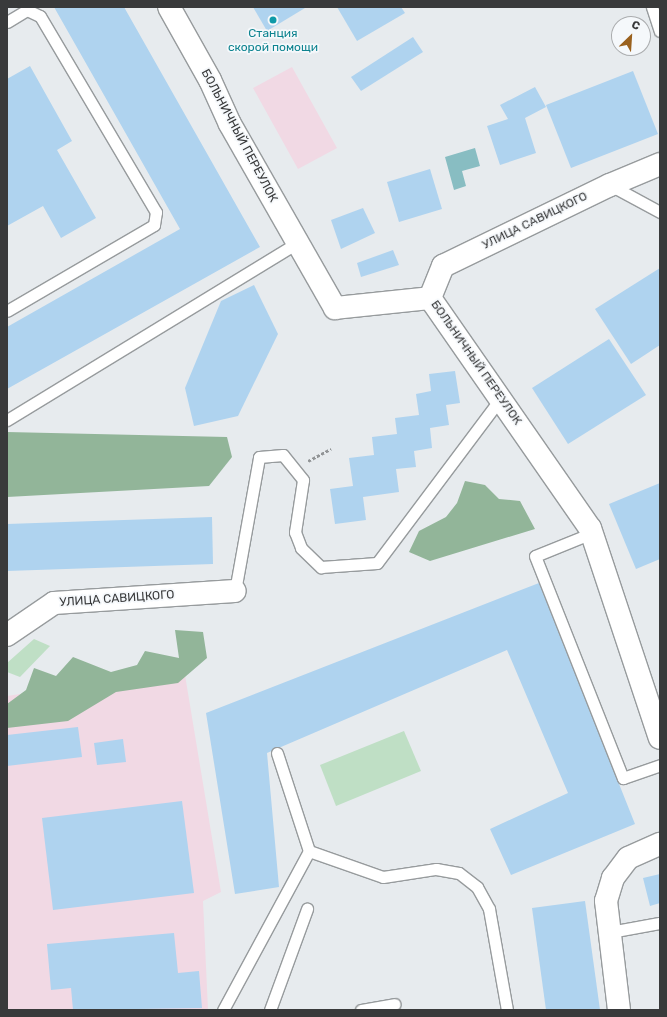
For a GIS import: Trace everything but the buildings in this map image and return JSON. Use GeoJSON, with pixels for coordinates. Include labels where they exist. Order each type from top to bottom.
{"type":"FeatureCollection","features":[{"type":"Feature","properties":{"kind":"street","name":"БОЛЬНИЧНЫЙ ПЕРЕУЛОК"},"geometry":{"type":"LineString","coordinates":[[170,7],[210,80],[230,124],[335,308],[430,298],[501,398],[592,533],[660,738]]}},
{"type":"Feature","properties":{"kind":"street","name":"УЛИЦА САВИЦКОГО"},"geometry":{"type":"LineString","coordinates":[[430,298],[443,266],[610,185],[660,164]]}},
{"type":"Feature","properties":{"kind":"street","name":"УЛИЦА САВИЦКОГО"},"geometry":{"type":"LineString","coordinates":[[7,635],[54,603],[235,591]]}},
{"type":"Feature","properties":{"kind":"street"},"geometry":{"type":"LineString","coordinates":[[619,1010],[606,901],[613,878],[628,858],[660,844]]}},
{"type":"Feature","properties":{"kind":"lane"},"geometry":{"type":"LineString","coordinates":[[652,7],[660,31]]}},
{"type":"Feature","properties":{"kind":"lane"},"geometry":{"type":"LineString","coordinates":[[7,22],[27,10],[40,16],[156,212],[154,225],[7,311]]}},
{"type":"Feature","properties":{"kind":"lane"},"geometry":{"type":"LineString","coordinates":[[610,185],[660,212]]}},
{"type":"Feature","properties":{"kind":"lane"},"geometry":{"type":"LineString","coordinates":[[7,420],[297,243]]}},
{"type":"Feature","properties":{"kind":"lane"},"geometry":{"type":"LineString","coordinates":[[235,591],[259,457],[283,455],[303,480],[295,532],[301,548],[321,567],[377,563],[501,398]]}},
{"type":"Feature","properties":{"kind":"lane"},"geometry":{"type":"LineString","coordinates":[[592,533],[535,556],[623,778],[660,765]]}},
{"type":"Feature","properties":{"kind":"lane"},"geometry":{"type":"LineString","coordinates":[[223,1010],[309,851],[277,753]]}},
{"type":"Feature","properties":{"kind":"lane"},"geometry":{"type":"LineString","coordinates":[[309,851],[383,877],[436,869],[459,873],[477,887],[489,909],[507,1010]]}},
{"type":"Feature","properties":{"kind":"lane"},"geometry":{"type":"LineString","coordinates":[[270,1010],[307,909]]}},
{"type":"Feature","properties":{"kind":"lane"},"geometry":{"type":"LineString","coordinates":[[610,932],[659,923]]}},
{"type":"Feature","properties":{"kind":"lane"},"geometry":{"type":"LineString","coordinates":[[361,1010],[394,1004]]}},
{"type":"Feature","properties":{"kind":"path"},"geometry":{"type":"LineString","coordinates":[[294,468],[331,449]]}},
{"type":"Feature","properties":{"kind":"shaded area"},"geometry":{"type":"Polygon","coordinates":[[[292,67],[337,148],[298,169],[253,88],[292,67]]]}},
{"type":"Feature","properties":{"kind":"shaded area"},"geometry":{"type":"Polygon","coordinates":[[[184,669],[221,892],[203,901],[208,1010],[7,1010],[7,696],[184,669]]]}},
{"type":"Feature","properties":{"kind":"green space"},"geometry":{"type":"Polygon","coordinates":[[[7,432],[227,437],[232,457],[209,486],[7,497],[7,432]]]}},
{"type":"Feature","properties":{"kind":"green space"},"geometry":{"type":"Polygon","coordinates":[[[465,481],[485,485],[499,499],[520,501],[535,529],[430,561],[409,552],[419,531],[446,517],[457,503],[465,481]]]}},
{"type":"Feature","properties":{"kind":"green space"},"geometry":{"type":"Polygon","coordinates":[[[175,630],[203,632],[207,658],[178,683],[116,692],[68,721],[7,728],[7,704],[26,690],[34,668],[56,676],[73,657],[111,672],[137,665],[145,651],[179,658],[175,630]]]}},
{"type":"Feature","properties":{"kind":"green space"},"geometry":{"type":"Polygon","coordinates":[[[34,639],[50,646],[20,677],[7,672],[7,663],[34,639]]]}},
{"type":"Feature","properties":{"kind":"green space"},"geometry":{"type":"Polygon","coordinates":[[[404,731],[421,771],[336,806],[320,765],[404,731]]]}},
{"type":"Feature","properties":{"kind":"water"},"geometry":{"type":"Polygon","coordinates":[[[475,148],[480,166],[462,171],[466,186],[454,190],[445,157],[475,148]]]}},
{"type":"Feature","properties":{"kind":"place","name":"Станция скорой помощи"},"geometry":{"type":"Point","coordinates":[273,20]}}]}
